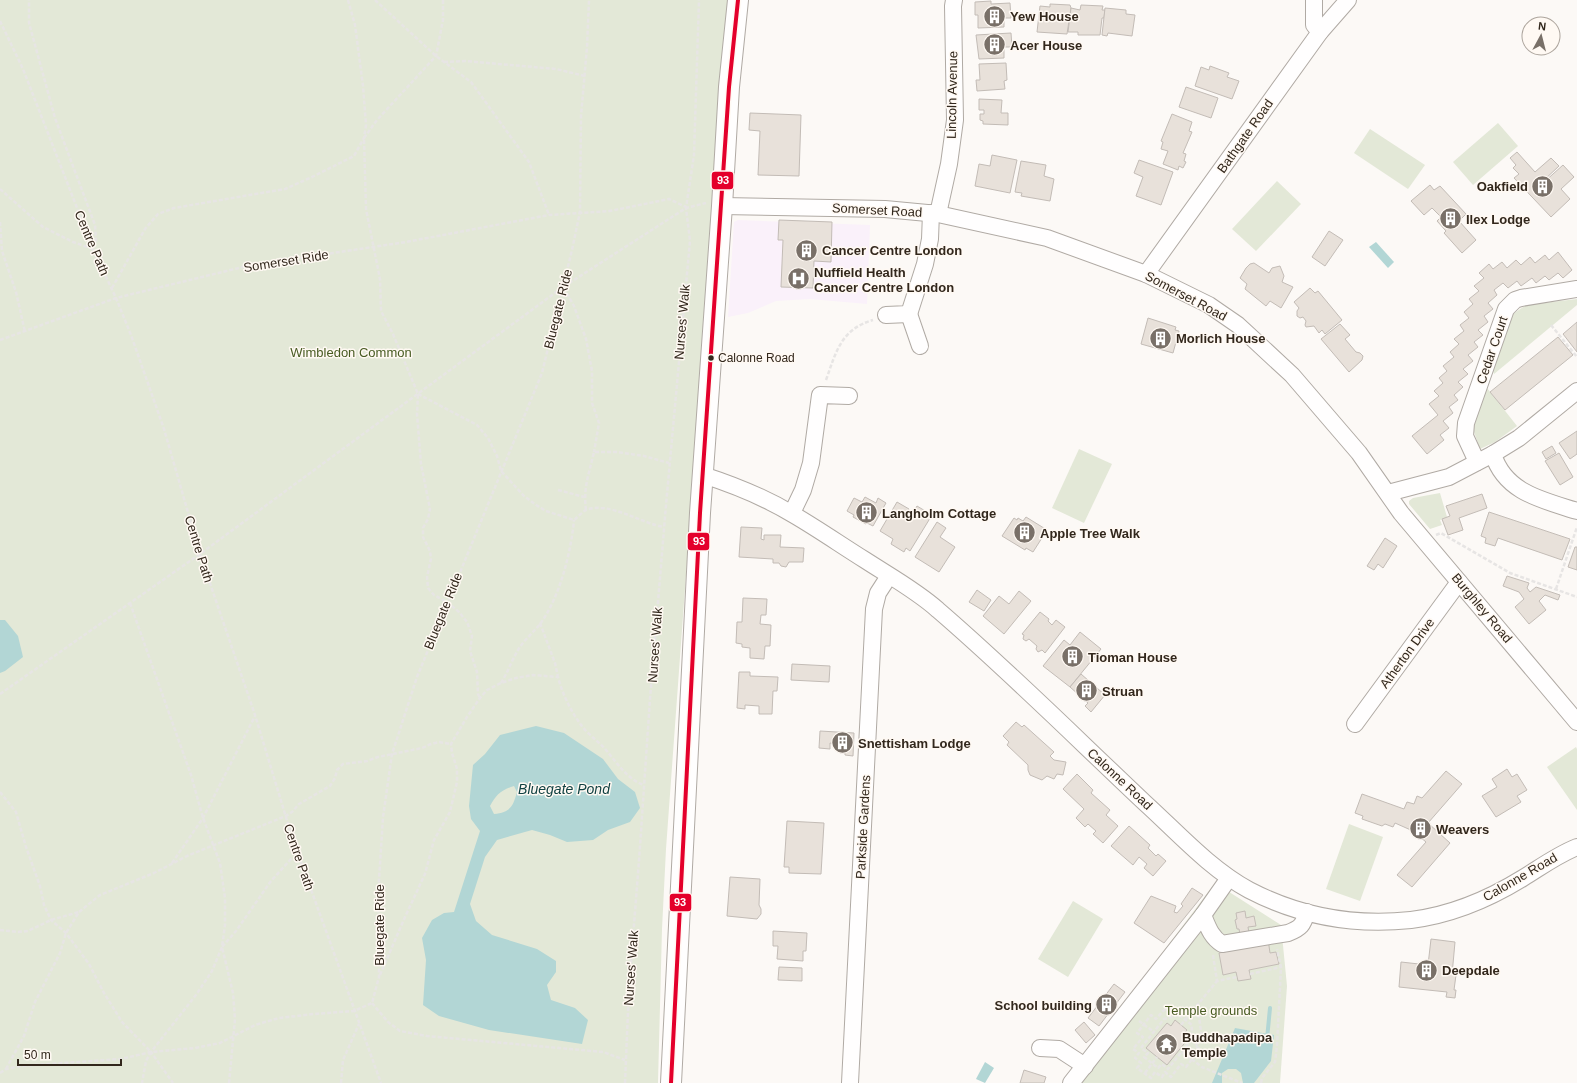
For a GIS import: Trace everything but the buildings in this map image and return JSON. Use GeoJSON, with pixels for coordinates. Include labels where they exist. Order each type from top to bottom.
{"type":"FeatureCollection","features":[{"type":"Feature","properties":{"kind":"main road"},"geometry":{"type":"LineString","coordinates":[[671,1083],[703,475],[729,87],[738,0]]}},
{"type":"Feature","properties":{"kind":"street","name":"Lincoln Avenue"},"geometry":{"type":"LineString","coordinates":[[909,314],[925,264],[934,213],[949,164],[955,120],[952,6],[954,0]]}},
{"type":"Feature","properties":{"kind":"street"},"geometry":{"type":"LineString","coordinates":[[1314,0],[1314,25],[1320,32]]}},
{"type":"Feature","properties":{"kind":"street","name":"Bathgate Road"},"geometry":{"type":"LineString","coordinates":[[1146,274],[1320,32],[1348,0]]}},
{"type":"Feature","properties":{"kind":"street","name":"Somerset Road"},"geometry":{"type":"LineString","coordinates":[[722,206],[885,209],[934,213],[1047,238],[1146,274],[1209,305],[1238,325],[1258,343],[1298,381],[1359,453],[1388,493]]}},
{"type":"Feature","properties":{"kind":"street","name":"Cedar Court"},"geometry":{"type":"LineString","coordinates":[[1477,462],[1466,436],[1466,423],[1506,309],[1515,300],[1521,298],[1577,289]]}},
{"type":"Feature","properties":{"kind":"street"},"geometry":{"type":"LineString","coordinates":[[886,315],[909,314],[920,346]]}},
{"type":"Feature","properties":{"kind":"street"},"geometry":{"type":"LineString","coordinates":[[1388,493],[1449,477],[1493,454],[1518,438],[1577,391]]}},
{"type":"Feature","properties":{"kind":"street"},"geometry":{"type":"LineString","coordinates":[[792,513],[803,490],[811,463],[820,395],[849,396]]}},
{"type":"Feature","properties":{"kind":"street"},"geometry":{"type":"LineString","coordinates":[[1493,454],[1496,464],[1512,484],[1530,496],[1577,511]]}},
{"type":"Feature","properties":{"kind":"street","name":"Calonne Road"},"geometry":{"type":"LineString","coordinates":[[703,475],[732,484],[792,513],[936,607],[1191,846],[1229,878],[1249,890],[1307,912],[1335,918],[1363,922],[1413,920],[1435,916],[1478,902],[1522,878],[1563,852],[1577,847]]}},
{"type":"Feature","properties":{"kind":"street","name":"Burghley Road"},"geometry":{"type":"LineString","coordinates":[[1388,493],[1401,513],[1577,722]]}},
{"type":"Feature","properties":{"kind":"street","name":"Parkside Gardens"},"geometry":{"type":"LineString","coordinates":[[850,1083],[874,609],[878,592],[889,576]]}},
{"type":"Feature","properties":{"kind":"street","name":"Atherton Drive"},"geometry":{"type":"LineString","coordinates":[[1355,724],[1459,582]]}},
{"type":"Feature","properties":{"kind":"street"},"geometry":{"type":"LineString","coordinates":[[1071,1083],[1203,915],[1229,878]]}},
{"type":"Feature","properties":{"kind":"street"},"geometry":{"type":"LineString","coordinates":[[1203,915],[1209,930],[1216,940],[1222,944],[1288,933],[1298,929],[1303,923],[1307,912]]}},
{"type":"Feature","properties":{"kind":"street"},"geometry":{"type":"LineString","coordinates":[[1040,1048],[1059,1049],[1085,1066]]}},
{"type":"Feature","properties":{"kind":"path"},"geometry":{"type":"LineString","coordinates":[[0,189],[43,227],[73,242],[93,249],[96,241],[95,225],[55,118],[29,23],[29,0]]}},
{"type":"Feature","properties":{"kind":"path"},"geometry":{"type":"LineString","coordinates":[[348,0],[354,25],[363,86],[366,125],[364,138],[366,209],[380,279],[381,311],[393,334],[418,394],[417,414],[420,464],[430,509],[428,519],[423,528],[423,537],[430,551],[431,559],[427,577],[428,588],[434,595],[447,602],[459,612],[467,622],[472,636],[470,651],[476,672],[478,694],[480,698]]}},
{"type":"Feature","properties":{"kind":"path"},"geometry":{"type":"LineString","coordinates":[[376,0],[436,56],[470,82],[529,162],[550,215]]}},
{"type":"Feature","properties":{"kind":"path"},"geometry":{"type":"LineString","coordinates":[[112,288],[145,229],[158,214],[174,208],[285,188],[312,177],[354,156],[364,138],[377,120],[436,56],[443,20],[443,0]]}},
{"type":"Feature","properties":{"kind":"path","name":"Bluegate Ride"},"geometry":{"type":"LineString","coordinates":[[372,1003],[379,977],[378,896],[380,856],[383,817],[392,754],[417,677],[542,374],[580,212],[581,116],[585,76],[589,0]]}},
{"type":"Feature","properties":{"kind":"path","name":"Nurses' Walk"},"geometry":{"type":"LineString","coordinates":[[625,1083],[629,988],[644,785],[669,463],[690,241],[686,208],[694,155],[699,0]]}},
{"type":"Feature","properties":{"kind":"path","name":"Centre Path"},"geometry":{"type":"LineString","coordinates":[[0,22],[23,69],[93,249],[112,288],[131,335],[164,428],[200,554],[255,715],[299,857],[381,1083]]}},
{"type":"Feature","properties":{"kind":"path"},"geometry":{"type":"LineString","coordinates":[[444,62],[465,61],[556,69],[585,76]]}},
{"type":"Feature","properties":{"kind":"path","name":"Somerset Ride"},"geometry":{"type":"LineString","coordinates":[[0,340],[116,298],[247,266],[374,247],[550,215],[610,211],[669,199],[686,208]]}},
{"type":"Feature","properties":{"kind":"path"},"geometry":{"type":"LineString","coordinates":[[0,694],[200,554],[563,287],[686,208]]}},
{"type":"Feature","properties":{"kind":"path"},"geometry":{"type":"LineString","coordinates":[[0,222],[2,251],[16,292],[25,332]]}},
{"type":"Feature","properties":{"kind":"path"},"geometry":{"type":"LineString","coordinates":[[563,287],[574,306],[586,339],[592,371],[592,403],[599,423],[590,473],[585,485],[584,497],[586,510]]}},
{"type":"Feature","properties":{"kind":"path"},"geometry":{"type":"LineString","coordinates":[[820,395],[820,386],[825,384],[843,340],[853,328],[864,322],[886,315]]}},
{"type":"Feature","properties":{"kind":"path"},"geometry":{"type":"LineString","coordinates":[[1551,324],[1577,357]]}},
{"type":"Feature","properties":{"kind":"path"},"geometry":{"type":"LineString","coordinates":[[418,394],[477,425],[488,438],[497,456],[501,471],[524,496],[546,511],[574,520]]}},
{"type":"Feature","properties":{"kind":"path"},"geometry":{"type":"LineString","coordinates":[[594,452],[617,452],[644,456],[669,463]]}},
{"type":"Feature","properties":{"kind":"path"},"geometry":{"type":"LineString","coordinates":[[558,490],[584,497]]}},
{"type":"Feature","properties":{"kind":"path"},"geometry":{"type":"LineString","coordinates":[[501,683],[518,650],[540,623],[549,607],[565,568],[572,541],[574,520],[586,510],[610,508],[637,519],[664,527]]}},
{"type":"Feature","properties":{"kind":"path"},"geometry":{"type":"LineString","coordinates":[[1556,588],[1577,527]]}},
{"type":"Feature","properties":{"kind":"path"},"geometry":{"type":"LineString","coordinates":[[1425,540],[1441,533],[1510,573],[1556,588],[1577,597]]}},
{"type":"Feature","properties":{"kind":"path"},"geometry":{"type":"LineString","coordinates":[[130,603],[191,776],[203,818],[220,863],[225,898],[225,925],[222,947],[212,972],[196,995],[151,1052],[146,1061],[142,1083]]}},
{"type":"Feature","properties":{"kind":"path"},"geometry":{"type":"LineString","coordinates":[[540,623],[555,662],[558,677],[565,697],[572,712],[621,769],[636,782],[644,785]]}},
{"type":"Feature","properties":{"kind":"path"},"geometry":{"type":"LineString","coordinates":[[379,977],[425,874],[434,840],[450,812],[457,782],[457,769],[451,744],[480,698],[487,690],[516,678],[533,675],[558,677]]}},
{"type":"Feature","properties":{"kind":"path"},"geometry":{"type":"LineString","coordinates":[[172,863],[203,818],[255,715]]}},
{"type":"Feature","properties":{"kind":"path"},"geometry":{"type":"LineString","coordinates":[[6,1069],[24,1036],[35,1002],[60,954],[66,934],[79,912],[100,895],[154,873],[172,863],[286,816],[299,804],[330,786],[335,778],[337,770],[343,764],[367,762],[392,754],[422,748],[439,742],[451,744]]}},
{"type":"Feature","properties":{"kind":"path"},"geometry":{"type":"LineString","coordinates":[[0,792],[16,812],[26,847],[40,886],[44,905],[51,920],[66,934],[89,964],[104,993],[122,1022],[151,1052],[173,1083]]}},
{"type":"Feature","properties":{"kind":"path"},"geometry":{"type":"LineString","coordinates":[[222,947],[236,931],[271,881],[291,859],[299,857]]}},
{"type":"Feature","properties":{"kind":"path"},"geometry":{"type":"LineString","coordinates":[[0,930],[18,932],[28,931],[51,920],[79,912]]}},
{"type":"Feature","properties":{"kind":"path"},"geometry":{"type":"LineString","coordinates":[[1261,1083],[1262,1078],[1275,1062],[1277,1045],[1281,967],[1275,936]]}},
{"type":"Feature","properties":{"kind":"path"},"geometry":{"type":"LineString","coordinates":[[1217,981],[1212,951],[1222,944]]}},
{"type":"Feature","properties":{"kind":"path"},"geometry":{"type":"LineString","coordinates":[[222,947],[233,993],[235,1019],[235,1036],[229,1083]]}},
{"type":"Feature","properties":{"kind":"path"},"geometry":{"type":"LineString","coordinates":[[1250,974],[1281,967]]}},
{"type":"Feature","properties":{"kind":"path"},"geometry":{"type":"LineString","coordinates":[[1181,1025],[1217,981],[1237,977]]}},
{"type":"Feature","properties":{"kind":"path"},"geometry":{"type":"LineString","coordinates":[[0,1073],[6,1069],[21,1066],[121,1059],[151,1052],[195,1048],[220,1043],[255,1025],[279,1018],[354,1011],[372,1003],[388,1022],[400,1030],[427,1036],[603,1052],[625,1060]]}},
{"type":"Feature","properties":{"kind":"path"},"geometry":{"type":"LineString","coordinates":[[1187,1008],[1192,1012],[1199,1017],[1202,1038],[1195,1046],[1200,1049],[1186,1067],[1181,1064],[1171,1077],[1165,1072],[1162,1077],[1155,1072],[1151,1078],[1137,1068],[1141,1063],[1135,1058],[1139,1053],[1133,1049],[1143,1037],[1137,1033],[1150,1015],[1156,1019],[1164,1010],[1187,1008]]}},
{"type":"Feature","properties":{"kind":"path"},"geometry":{"type":"LineString","coordinates":[[1179,1015],[1192,1025],[1191,1040],[1168,1069],[1162,1064],[1158,1068],[1144,1057],[1148,1053],[1141,1048],[1154,1032],[1164,1019],[1179,1015]]}},
{"type":"Feature","properties":{"kind":"path"},"geometry":{"type":"LineString","coordinates":[[340,1083],[343,1060],[359,1024]]}},
{"type":"Feature","properties":{"kind":"path"},"geometry":{"type":"LineString","coordinates":[[1144,1024],[1154,1032]]}},
{"type":"Feature","properties":{"kind":"path"},"geometry":{"type":"LineString","coordinates":[[1182,1052],[1202,1067],[1242,1083]]}},
{"type":"Feature","properties":{"kind":"path"},"geometry":{"type":"LineString","coordinates":[[1145,1073],[1156,1057]]}},
{"type":"Feature","properties":{"kind":"shaded area","name":"Nuffield Health Cancer Centre London"},"geometry":{"type":"Polygon","coordinates":[[[738,220],[870,225],[867,304],[810,299],[776,301],[748,313],[728,317],[734,222],[738,220]]]}},
{"type":"Feature","properties":{"kind":"green space","name":"Wimbledon Common"},"geometry":{"type":"Polygon","coordinates":[[[0,0],[728,0],[666,849],[662,929],[658,1083],[0,1083],[0,0]]]}},
{"type":"Feature","properties":{"kind":"green space"},"geometry":{"type":"Polygon","coordinates":[[[1498,123],[1518,146],[1473,185],[1453,162],[1498,123]]]}},
{"type":"Feature","properties":{"kind":"green space"},"geometry":{"type":"Polygon","coordinates":[[[1370,129],[1425,165],[1408,189],[1354,153],[1370,129]]]}},
{"type":"Feature","properties":{"kind":"green space"},"geometry":{"type":"Polygon","coordinates":[[[1277,181],[1301,204],[1256,251],[1232,229],[1277,181]]]}},
{"type":"Feature","properties":{"kind":"green space"},"geometry":{"type":"Polygon","coordinates":[[[1577,299],[1577,305],[1494,374],[1493,371],[1513,314],[1526,305],[1577,299]]]}},
{"type":"Feature","properties":{"kind":"green space"},"geometry":{"type":"Polygon","coordinates":[[[1487,388],[1517,426],[1495,442],[1480,449],[1473,429],[1487,388]]]}},
{"type":"Feature","properties":{"kind":"green space"},"geometry":{"type":"Polygon","coordinates":[[[1079,449],[1112,464],[1084,523],[1052,508],[1079,449]]]}},
{"type":"Feature","properties":{"kind":"green space"},"geometry":{"type":"Polygon","coordinates":[[[1440,493],[1447,517],[1440,520],[1442,525],[1430,529],[1409,504],[1409,501],[1413,498],[1440,493]]]}},
{"type":"Feature","properties":{"kind":"green space"},"geometry":{"type":"Polygon","coordinates":[[[1576,747],[1577,749],[1577,810],[1547,767],[1576,747]]]}},
{"type":"Feature","properties":{"kind":"green space"},"geometry":{"type":"Polygon","coordinates":[[[1349,824],[1383,837],[1360,901],[1326,889],[1349,824]]]}},
{"type":"Feature","properties":{"kind":"green space","name":"Temple grounds"},"geometry":{"type":"Polygon","coordinates":[[[1215,883],[1281,925],[1287,986],[1280,1083],[1064,1083],[1215,883]]]}},
{"type":"Feature","properties":{"kind":"green space"},"geometry":{"type":"Polygon","coordinates":[[[1073,901],[1103,919],[1068,977],[1038,959],[1073,901]]]}},
{"type":"Feature","properties":{"kind":"water"},"geometry":{"type":"Polygon","coordinates":[[[1376,242],[1394,262],[1388,268],[1369,247],[1376,242]]]}},
{"type":"Feature","properties":{"kind":"water"},"geometry":{"type":"Polygon","coordinates":[[[0,620],[5,620],[18,636],[23,657],[5,671],[0,673],[0,620]]]}},
{"type":"Feature","properties":{"kind":"water","name":"Bluegate Pond"},"geometry":{"type":"Polygon","coordinates":[[[536,726],[564,733],[603,759],[618,779],[635,792],[640,808],[630,822],[608,830],[593,840],[567,842],[532,830],[497,840],[485,857],[470,904],[476,921],[492,935],[537,949],[556,961],[556,972],[547,985],[551,1000],[575,1008],[588,1020],[582,1044],[489,1030],[439,1016],[423,1005],[426,960],[422,938],[432,920],[444,913],[454,912],[480,831],[471,819],[469,806],[473,765],[485,754],[500,735],[536,726]],[[514,786],[499,793],[490,806],[494,814],[504,812],[510,808],[517,792],[514,786]]]}},
{"type":"Feature","properties":{"kind":"water"},"geometry":{"type":"Polygon","coordinates":[[[1235,1028],[1274,1035],[1271,1061],[1254,1083],[1243,1083],[1241,1073],[1236,1069],[1228,1069],[1222,1073],[1222,1083],[1212,1083],[1235,1028]]]}},
{"type":"Feature","properties":{"kind":"water"},"geometry":{"type":"Polygon","coordinates":[[[985,1062],[994,1068],[985,1083],[976,1079],[985,1062]]]}},
{"type":"Feature","properties":{"kind":"waterway"},"geometry":{"type":"LineString","coordinates":[[1267,1039],[1270,1008]]}},
{"type":"Feature","properties":{"kind":"transit line","name":"93"},"geometry":{"type":"LineString","coordinates":[[671,1083],[700,513],[729,87],[738,0]]}},
{"type":"Feature","properties":{"kind":"place","name":"Yew House"},"geometry":{"type":"Point","coordinates":[994,16]}},
{"type":"Feature","properties":{"kind":"place","name":"Acer House"},"geometry":{"type":"Point","coordinates":[995,45]}},
{"type":"Feature","properties":{"kind":"place","name":"Oakfield"},"geometry":{"type":"Point","coordinates":[1543,186]}},
{"type":"Feature","properties":{"kind":"place","name":"Ilex Lodge"},"geometry":{"type":"Point","coordinates":[1450,219]}},
{"type":"Feature","properties":{"kind":"place","name":"Cancer Centre London"},"geometry":{"type":"Point","coordinates":[807,250]}},
{"type":"Feature","properties":{"kind":"place","name":"Nuffield Health Cancer Centre London"},"geometry":{"type":"Point","coordinates":[799,279]}},
{"type":"Feature","properties":{"kind":"place","name":"Morlich House"},"geometry":{"type":"Point","coordinates":[1160,338]}},
{"type":"Feature","properties":{"kind":"place","name":"Calonne Road"},"geometry":{"type":"Point","coordinates":[711,358]}},
{"type":"Feature","properties":{"kind":"place","name":"Langholm Cottage"},"geometry":{"type":"Point","coordinates":[866,513]}},
{"type":"Feature","properties":{"kind":"place","name":"Apple Tree Walk"},"geometry":{"type":"Point","coordinates":[1025,533]}},
{"type":"Feature","properties":{"kind":"place","name":"Tioman House"},"geometry":{"type":"Point","coordinates":[1072,657]}},
{"type":"Feature","properties":{"kind":"place","name":"Struan"},"geometry":{"type":"Point","coordinates":[1087,691]}},
{"type":"Feature","properties":{"kind":"place","name":"Snettisham Lodge"},"geometry":{"type":"Point","coordinates":[843,743]}},
{"type":"Feature","properties":{"kind":"place","name":"Weavers"},"geometry":{"type":"Point","coordinates":[1421,829]}},
{"type":"Feature","properties":{"kind":"place","name":"Deepdale"},"geometry":{"type":"Point","coordinates":[1426,970]}},
{"type":"Feature","properties":{"kind":"place","name":"School building"},"geometry":{"type":"Point","coordinates":[1107,1005]}},
{"type":"Feature","properties":{"kind":"place","name":"Buddhapadipa Temple"},"geometry":{"type":"Point","coordinates":[1167,1044]}}]}
